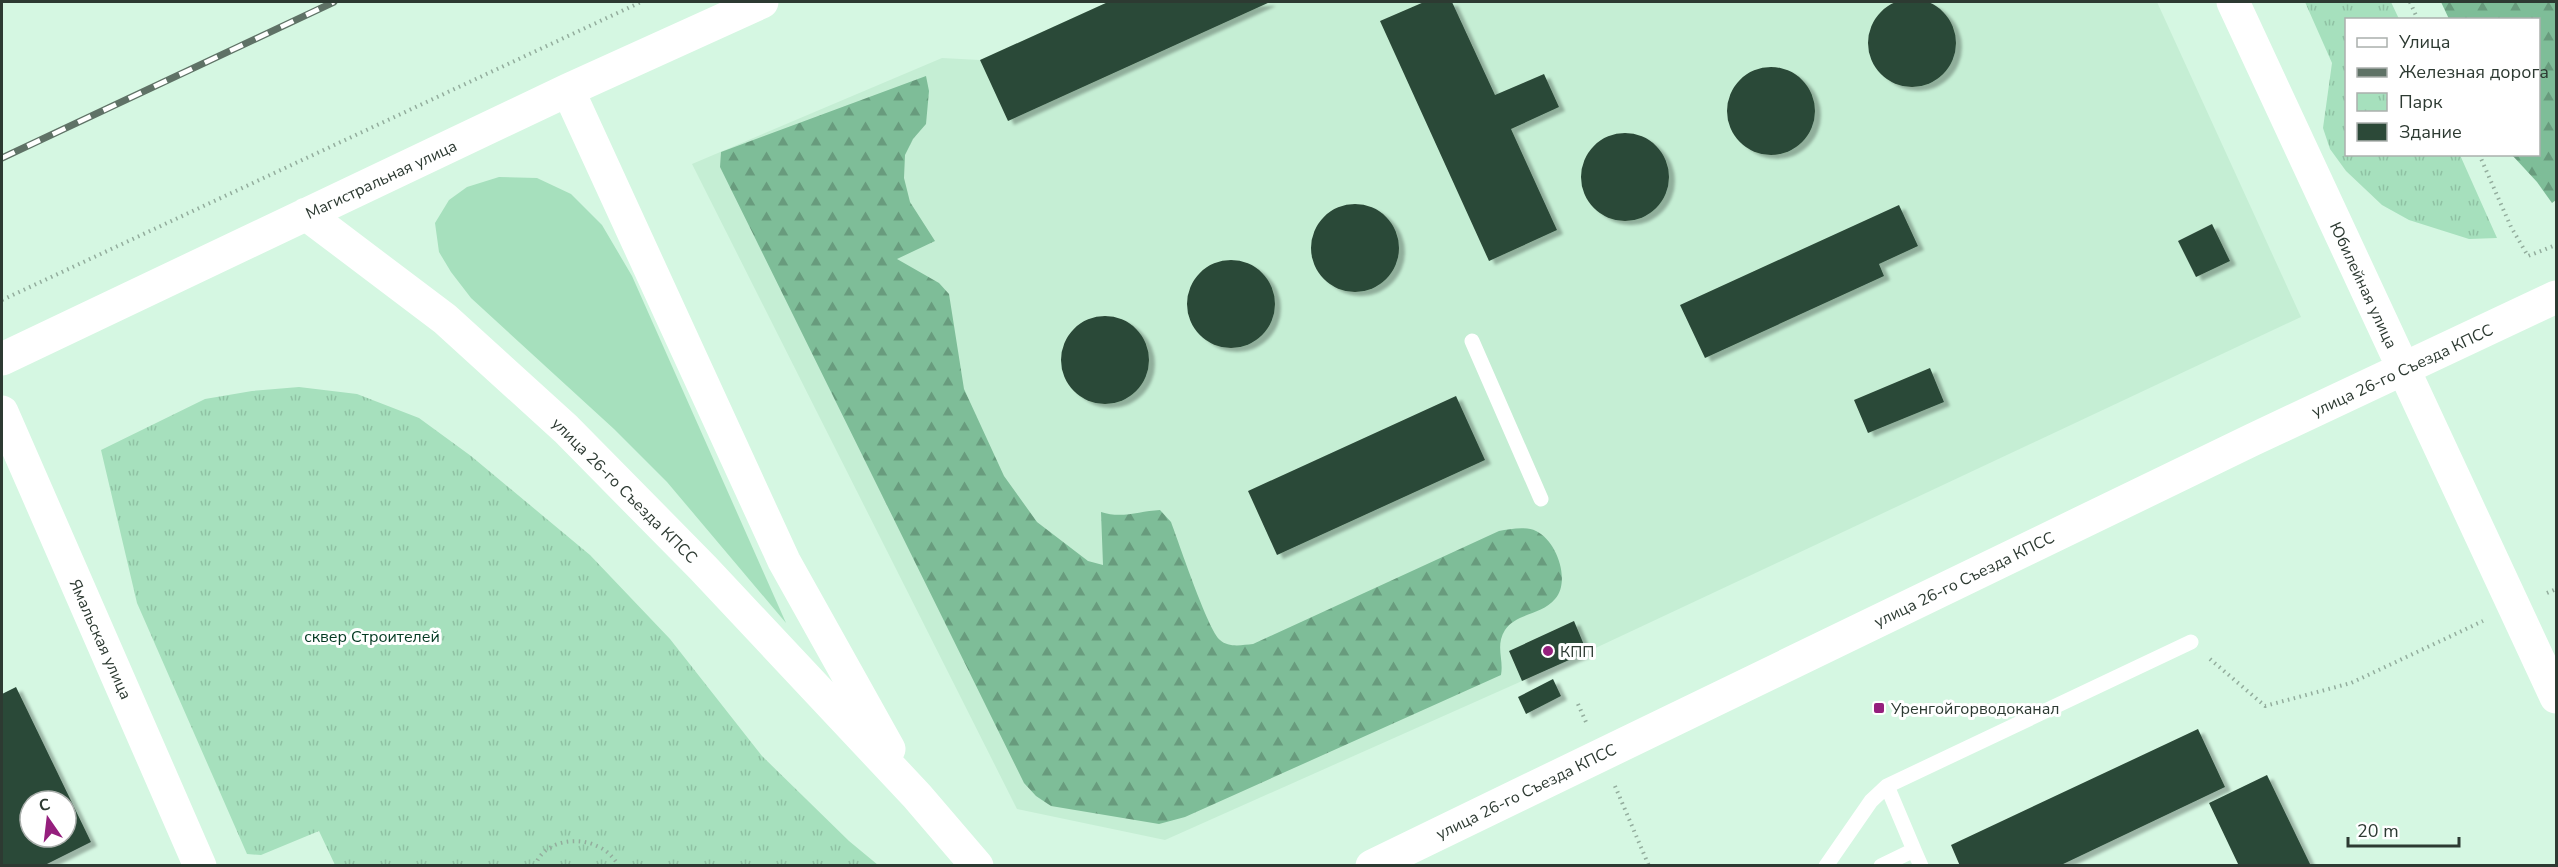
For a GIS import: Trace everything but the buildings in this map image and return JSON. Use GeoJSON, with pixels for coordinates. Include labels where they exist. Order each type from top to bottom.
{"type":"FeatureCollection","features":[{"type":"Feature","properties":{"kind":"main road","name":"Магистральная улица"},"geometry":{"type":"LineString","coordinates":[[2,359],[568,90],[762,2]]}},
{"type":"Feature","properties":{"kind":"main road","name":"Юбилейная улица"},"geometry":{"type":"LineString","coordinates":[[2233,2],[2556,697]]}},
{"type":"Feature","properties":{"kind":"main road","name":"улица 26-го Съезда КПСС"},"geometry":{"type":"LineString","coordinates":[[568,90],[784,561],[916,796]]}},
{"type":"Feature","properties":{"kind":"main road","name":"улица 26-го Съезда КПСС"},"geometry":{"type":"LineString","coordinates":[[306,214],[445,319],[566,429],[703,568],[916,796],[976,866]]}},
{"type":"Feature","properties":{"kind":"main road","name":"улица 26-го Съезда КПСС"},"geometry":{"type":"LineString","coordinates":[[1372,866],[2243,444],[2556,297]]}},
{"type":"Feature","properties":{"kind":"main road","name":"Ямальская улица"},"geometry":{"type":"LineString","coordinates":[[2,412],[200,866]]}},
{"type":"Feature","properties":{"kind":"lane"},"geometry":{"type":"LineString","coordinates":[[1472,341],[1541,499]]}},
{"type":"Feature","properties":{"kind":"lane"},"geometry":{"type":"LineString","coordinates":[[1826,866],[1870,801],[1887,786],[2191,642]]}},
{"type":"Feature","properties":{"kind":"lane"},"geometry":{"type":"LineString","coordinates":[[1887,786],[1921,866]]}},
{"type":"Feature","properties":{"kind":"lane"},"geometry":{"type":"LineString","coordinates":[[1881,866],[1914,850]]}},
{"type":"Feature","properties":{"kind":"path"},"geometry":{"type":"LineString","coordinates":[[2,300],[641,2]]}},
{"type":"Feature","properties":{"kind":"path"},"geometry":{"type":"LineString","coordinates":[[2410,2],[2417,18]]}},
{"type":"Feature","properties":{"kind":"path"},"geometry":{"type":"LineString","coordinates":[[2480,156],[2511,227],[2528,256],[2556,245]]}},
{"type":"Feature","properties":{"kind":"path"},"geometry":{"type":"LineString","coordinates":[[2191,642],[2265,706],[2351,683],[2514,607],[2556,590]]}},
{"type":"Feature","properties":{"kind":"path"},"geometry":{"type":"LineString","coordinates":[[535,866],[547,849],[564,842],[582,841],[597,846],[611,855],[619,866]]}},
{"type":"Feature","properties":{"kind":"shaded area"},"geometry":{"type":"Polygon","coordinates":[[[1108,2],[2157,2],[2301,317],[1587,652],[1165,840],[1017,809],[692,164],[942,58],[980,60],[1108,2]]]}},
{"type":"Feature","properties":{"kind":"green space"},"geometry":{"type":"Polygon","coordinates":[[[2305,2],[2391,2],[2399,18],[2345,18],[2345,156],[2460,156],[2497,238],[2469,239],[2409,220],[2382,205],[2346,171],[2330,149],[2323,128],[2332,63],[2305,2]]]}},
{"type":"Feature","properties":{"kind":"green space"},"geometry":{"type":"Polygon","coordinates":[[[2441,2],[2556,2],[2556,200],[2552,203],[2537,182],[2513,156],[2540,156],[2540,18],[2449,18],[2441,2]]]}},
{"type":"Feature","properties":{"kind":"green space"},"geometry":{"type":"Polygon","coordinates":[[[926,76],[929,91],[926,124],[913,139],[905,155],[904,178],[910,202],[935,241],[897,259],[939,283],[949,294],[964,389],[1004,476],[1037,522],[1088,561],[1103,565],[1101,512],[1123,515],[1160,510],[1171,522],[1201,604],[1215,633],[1224,643],[1236,645],[1253,644],[1499,531],[1518,528],[1532,529],[1544,536],[1550,543],[1559,562],[1562,582],[1560,591],[1550,604],[1516,620],[1505,630],[1500,647],[1501,675],[1185,817],[1159,824],[1051,806],[1036,796],[1024,783],[720,167],[721,152],[926,76]]]}},
{"type":"Feature","properties":{"kind":"green space"},"geometry":{"type":"Polygon","coordinates":[[[499,177],[537,178],[571,194],[602,225],[632,276],[786,623],[667,482],[614,429],[471,298],[451,272],[439,252],[435,223],[449,200],[467,187],[499,177]]]}},
{"type":"Feature","properties":{"kind":"green space","name":"cквер Cтроителей"},"geometry":{"type":"Polygon","coordinates":[[[299,387],[357,394],[419,418],[471,456],[590,555],[670,639],[762,756],[849,841],[878,865],[335,865],[319,831],[261,855],[247,854],[137,603],[101,450],[205,399],[252,391],[299,387]]]}},
{"type":"Feature","properties":{"kind":"railway"},"geometry":{"type":"LineString","coordinates":[[2,158],[334,2]]}},
{"type":"Feature","properties":{"kind":"place","name":"КПП"},"geometry":{"type":"Point","coordinates":[1548,651]}},
{"type":"Feature","properties":{"kind":"place","name":"Уренгойгорводоканал"},"geometry":{"type":"Point","coordinates":[1879,708]}}]}
